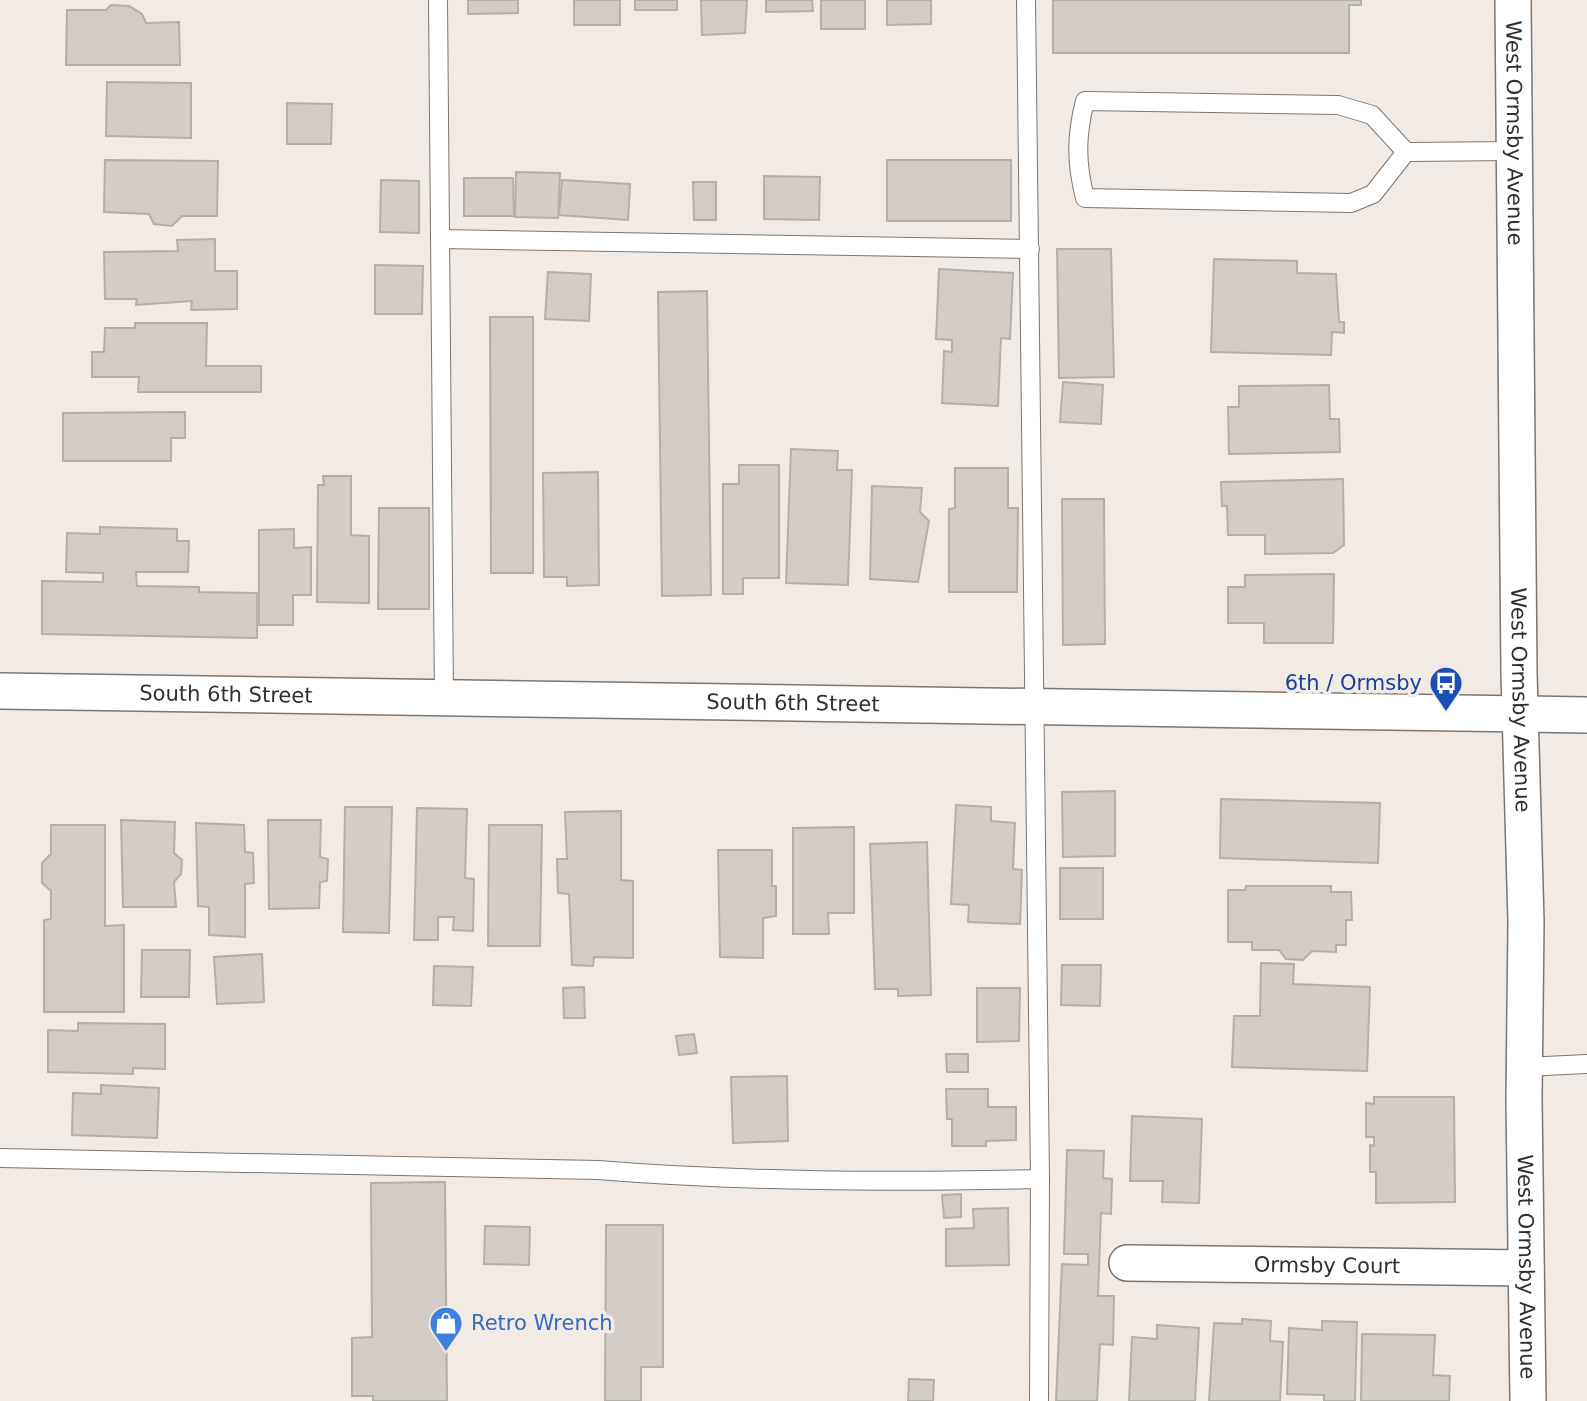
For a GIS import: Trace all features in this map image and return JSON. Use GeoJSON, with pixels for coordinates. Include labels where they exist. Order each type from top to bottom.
{"type":"FeatureCollection","features":[{"type":"Feature","properties":{"kind":"street","name":"West Ormsby Avenue"},"geometry":{"type":"LineString","coordinates":[[1513,0],[1520,714],[1526,922],[1524,1067],[1528,1401]]}},
{"type":"Feature","properties":{"kind":"street","name":"South 6th Street"},"geometry":{"type":"LineString","coordinates":[[0,691],[1587,715]]}},
{"type":"Feature","properties":{"kind":"street","name":"Ormsby Court"},"geometry":{"type":"LineString","coordinates":[[1127,1263],[1526,1268]]}},
{"type":"Feature","properties":{"kind":"lane"},"geometry":{"type":"LineString","coordinates":[[438,0],[444,698]]}},
{"type":"Feature","properties":{"kind":"lane"},"geometry":{"type":"LineString","coordinates":[[1027,0],[1036,707],[1039,1401]]}},
{"type":"Feature","properties":{"kind":"lane"},"geometry":{"type":"LineString","coordinates":[[1406,152],[1373,194],[1351,203],[1085,198],[1076,166],[1076,135],[1085,101],[1338,105],[1372,114],[1406,152],[1514,151]]}},
{"type":"Feature","properties":{"kind":"lane"},"geometry":{"type":"LineString","coordinates":[[441,239],[1030,249]]}},
{"type":"Feature","properties":{"kind":"lane"},"geometry":{"type":"LineString","coordinates":[[1524,1067],[1587,1064]]}},
{"type":"Feature","properties":{"kind":"lane"},"geometry":{"type":"LineString","coordinates":[[0,1158],[598,1170],[664,1175],[829,1179],[1040,1179]]}},
{"type":"Feature","properties":{"kind":"building"},"geometry":{"type":"Polygon","coordinates":[[[468,0],[518,0],[518,13],[468,14],[468,0]]]}},
{"type":"Feature","properties":{"kind":"building"},"geometry":{"type":"Polygon","coordinates":[[[574,0],[620,0],[620,25],[574,25],[574,0]]]}},
{"type":"Feature","properties":{"kind":"building"},"geometry":{"type":"Polygon","coordinates":[[[635,0],[677,0],[677,10],[635,10],[635,0]]]}},
{"type":"Feature","properties":{"kind":"building"},"geometry":{"type":"Polygon","coordinates":[[[701,0],[747,0],[745,33],[702,35],[701,0]]]}},
{"type":"Feature","properties":{"kind":"building"},"geometry":{"type":"Polygon","coordinates":[[[766,0],[812,0],[813,11],[766,12],[766,0]]]}},
{"type":"Feature","properties":{"kind":"building"},"geometry":{"type":"Polygon","coordinates":[[[821,0],[865,0],[865,29],[821,29],[821,0]]]}},
{"type":"Feature","properties":{"kind":"building"},"geometry":{"type":"Polygon","coordinates":[[[887,0],[931,0],[931,24],[887,25],[887,0]]]}},
{"type":"Feature","properties":{"kind":"building"},"geometry":{"type":"Polygon","coordinates":[[[1053,0],[1361,0],[1361,5],[1349,5],[1349,53],[1053,53],[1053,0]]]}},
{"type":"Feature","properties":{"kind":"building"},"geometry":{"type":"Polygon","coordinates":[[[111,5],[129,6],[142,14],[146,23],[179,22],[180,65],[66,65],[67,10],[106,10],[111,5]]]}},
{"type":"Feature","properties":{"kind":"building"},"geometry":{"type":"Polygon","coordinates":[[[107,82],[191,83],[191,138],[106,136],[107,82]]]}},
{"type":"Feature","properties":{"kind":"building"},"geometry":{"type":"Polygon","coordinates":[[[287,103],[332,104],[331,144],[287,144],[287,103]]]}},
{"type":"Feature","properties":{"kind":"building"},"geometry":{"type":"Polygon","coordinates":[[[105,160],[218,161],[217,216],[182,216],[172,226],[154,224],[149,214],[104,212],[105,160]]]}},
{"type":"Feature","properties":{"kind":"building"},"geometry":{"type":"Polygon","coordinates":[[[887,160],[1011,160],[1011,221],[887,221],[887,160]]]}},
{"type":"Feature","properties":{"kind":"building"},"geometry":{"type":"Polygon","coordinates":[[[516,172],[560,173],[558,218],[515,217],[516,172]]]}},
{"type":"Feature","properties":{"kind":"building"},"geometry":{"type":"Polygon","coordinates":[[[764,176],[820,177],[819,220],[764,219],[764,176]]]}},
{"type":"Feature","properties":{"kind":"building"},"geometry":{"type":"Polygon","coordinates":[[[464,178],[513,178],[514,216],[464,216],[464,178]]]}},
{"type":"Feature","properties":{"kind":"building"},"geometry":{"type":"Polygon","coordinates":[[[381,180],[419,181],[419,233],[380,232],[381,180]]]}},
{"type":"Feature","properties":{"kind":"building"},"geometry":{"type":"Polygon","coordinates":[[[562,180],[630,184],[628,220],[559,215],[562,180]]]}},
{"type":"Feature","properties":{"kind":"building"},"geometry":{"type":"Polygon","coordinates":[[[693,182],[716,182],[716,220],[694,220],[693,182]]]}},
{"type":"Feature","properties":{"kind":"building"},"geometry":{"type":"Polygon","coordinates":[[[215,239],[215,271],[237,271],[237,309],[191,310],[192,301],[136,305],[137,299],[105,299],[104,252],[178,251],[177,240],[215,239]]]}},
{"type":"Feature","properties":{"kind":"building"},"geometry":{"type":"Polygon","coordinates":[[[1057,249],[1111,249],[1114,377],[1059,378],[1057,249]]]}},
{"type":"Feature","properties":{"kind":"building"},"geometry":{"type":"Polygon","coordinates":[[[1214,259],[1297,261],[1297,273],[1336,274],[1339,322],[1344,322],[1344,333],[1332,332],[1331,355],[1211,352],[1214,259]]]}},
{"type":"Feature","properties":{"kind":"building"},"geometry":{"type":"Polygon","coordinates":[[[375,265],[423,266],[422,314],[375,314],[375,265]]]}},
{"type":"Feature","properties":{"kind":"building"},"geometry":{"type":"Polygon","coordinates":[[[939,269],[1013,273],[1010,339],[1001,338],[998,406],[942,403],[944,351],[952,352],[952,340],[936,339],[939,269]]]}},
{"type":"Feature","properties":{"kind":"building"},"geometry":{"type":"Polygon","coordinates":[[[548,272],[591,274],[589,321],[545,319],[548,272]]]}},
{"type":"Feature","properties":{"kind":"building"},"geometry":{"type":"Polygon","coordinates":[[[707,291],[711,595],[662,596],[658,292],[707,291]]]}},
{"type":"Feature","properties":{"kind":"building"},"geometry":{"type":"Polygon","coordinates":[[[490,317],[533,317],[533,573],[491,573],[490,317]]]}},
{"type":"Feature","properties":{"kind":"building"},"geometry":{"type":"Polygon","coordinates":[[[135,323],[207,323],[206,366],[261,366],[261,392],[138,392],[139,377],[92,377],[92,352],[104,352],[105,328],[135,328],[135,323]]]}},
{"type":"Feature","properties":{"kind":"building"},"geometry":{"type":"Polygon","coordinates":[[[1063,382],[1103,385],[1101,424],[1060,422],[1063,382]]]}},
{"type":"Feature","properties":{"kind":"building"},"geometry":{"type":"Polygon","coordinates":[[[1329,385],[1330,419],[1339,419],[1340,452],[1229,454],[1228,407],[1239,407],[1239,386],[1329,385]]]}},
{"type":"Feature","properties":{"kind":"building"},"geometry":{"type":"Polygon","coordinates":[[[185,412],[185,438],[171,438],[171,461],[63,461],[63,413],[185,412]]]}},
{"type":"Feature","properties":{"kind":"building"},"geometry":{"type":"Polygon","coordinates":[[[791,449],[838,451],[837,470],[852,470],[848,585],[786,583],[791,449]]]}},
{"type":"Feature","properties":{"kind":"building"},"geometry":{"type":"Polygon","coordinates":[[[739,465],[779,465],[779,578],[743,578],[743,594],[723,594],[723,484],[739,484],[739,465]]]}},
{"type":"Feature","properties":{"kind":"building"},"geometry":{"type":"Polygon","coordinates":[[[955,468],[1008,468],[1008,508],[1018,508],[1017,592],[949,592],[949,509],[955,508],[955,468]]]}},
{"type":"Feature","properties":{"kind":"building"},"geometry":{"type":"Polygon","coordinates":[[[598,472],[599,585],[567,586],[567,577],[544,577],[543,473],[598,472]]]}},
{"type":"Feature","properties":{"kind":"building"},"geometry":{"type":"Polygon","coordinates":[[[323,476],[351,476],[351,535],[369,536],[369,603],[317,602],[318,485],[324,485],[323,476]]]}},
{"type":"Feature","properties":{"kind":"building"},"geometry":{"type":"Polygon","coordinates":[[[1343,479],[1344,545],[1333,553],[1265,554],[1265,535],[1228,535],[1227,506],[1222,506],[1221,482],[1343,479]]]}},
{"type":"Feature","properties":{"kind":"building"},"geometry":{"type":"Polygon","coordinates":[[[872,486],[922,488],[920,512],[929,521],[918,582],[870,579],[872,486]]]}},
{"type":"Feature","properties":{"kind":"building"},"geometry":{"type":"Polygon","coordinates":[[[1062,499],[1104,499],[1105,644],[1063,645],[1062,499]]]}},
{"type":"Feature","properties":{"kind":"building"},"geometry":{"type":"Polygon","coordinates":[[[379,508],[429,508],[429,609],[378,609],[379,508]]]}},
{"type":"Feature","properties":{"kind":"building"},"geometry":{"type":"Polygon","coordinates":[[[100,527],[177,529],[177,541],[189,541],[188,572],[136,572],[137,586],[199,587],[199,592],[257,593],[257,638],[42,634],[42,581],[103,582],[103,573],[66,572],[67,533],[100,534],[100,527]]]}},
{"type":"Feature","properties":{"kind":"building"},"geometry":{"type":"Polygon","coordinates":[[[294,529],[294,548],[311,547],[311,595],[293,595],[293,625],[259,625],[259,530],[294,529]]]}},
{"type":"Feature","properties":{"kind":"building"},"geometry":{"type":"Polygon","coordinates":[[[1334,574],[1333,643],[1264,643],[1264,623],[1228,623],[1228,587],[1245,587],[1245,575],[1334,574]]]}},
{"type":"Feature","properties":{"kind":"building"},"geometry":{"type":"Polygon","coordinates":[[[1115,791],[1115,856],[1063,857],[1062,792],[1115,791]]]}},
{"type":"Feature","properties":{"kind":"building"},"geometry":{"type":"Polygon","coordinates":[[[1221,799],[1380,803],[1378,863],[1220,858],[1221,799]]]}},
{"type":"Feature","properties":{"kind":"building"},"geometry":{"type":"Polygon","coordinates":[[[956,805],[991,807],[991,821],[1015,823],[1013,869],[1022,870],[1020,924],[968,922],[969,905],[951,904],[956,805]]]}},
{"type":"Feature","properties":{"kind":"building"},"geometry":{"type":"Polygon","coordinates":[[[345,807],[392,807],[389,933],[343,932],[345,807]]]}},
{"type":"Feature","properties":{"kind":"building"},"geometry":{"type":"Polygon","coordinates":[[[417,808],[467,809],[465,878],[474,879],[473,931],[453,930],[454,917],[438,917],[438,940],[414,940],[417,808]]]}},
{"type":"Feature","properties":{"kind":"building"},"geometry":{"type":"Polygon","coordinates":[[[621,811],[621,880],[633,881],[633,958],[594,957],[593,966],[572,965],[569,894],[558,893],[557,859],[567,859],[565,812],[621,811]]]}},
{"type":"Feature","properties":{"kind":"building"},"geometry":{"type":"Polygon","coordinates":[[[121,820],[175,822],[174,853],[182,860],[181,874],[174,882],[176,907],[123,907],[121,820]]]}},
{"type":"Feature","properties":{"kind":"building"},"geometry":{"type":"Polygon","coordinates":[[[268,820],[321,820],[320,857],[328,859],[327,881],[320,882],[319,908],[269,909],[268,820]]]}},
{"type":"Feature","properties":{"kind":"building"},"geometry":{"type":"Polygon","coordinates":[[[196,823],[244,825],[245,852],[253,853],[254,883],[245,884],[245,937],[209,935],[209,907],[198,906],[196,823]]]}},
{"type":"Feature","properties":{"kind":"building"},"geometry":{"type":"Polygon","coordinates":[[[51,825],[105,825],[105,926],[124,925],[124,1012],[44,1012],[44,920],[51,919],[51,891],[42,883],[42,863],[51,854],[51,825]]]}},
{"type":"Feature","properties":{"kind":"building"},"geometry":{"type":"Polygon","coordinates":[[[489,825],[542,825],[540,946],[488,946],[489,825]]]}},
{"type":"Feature","properties":{"kind":"building"},"geometry":{"type":"Polygon","coordinates":[[[854,827],[854,913],[828,913],[829,934],[793,934],[793,828],[854,827]]]}},
{"type":"Feature","properties":{"kind":"building"},"geometry":{"type":"Polygon","coordinates":[[[927,842],[931,995],[898,996],[898,989],[875,989],[870,844],[927,842]]]}},
{"type":"Feature","properties":{"kind":"building"},"geometry":{"type":"Polygon","coordinates":[[[718,850],[772,850],[772,886],[776,886],[776,916],[763,918],[763,958],[720,957],[718,850]]]}},
{"type":"Feature","properties":{"kind":"building"},"geometry":{"type":"Polygon","coordinates":[[[1060,868],[1103,868],[1103,919],[1060,919],[1060,868]]]}},
{"type":"Feature","properties":{"kind":"building"},"geometry":{"type":"Polygon","coordinates":[[[1246,886],[1331,886],[1331,892],[1351,892],[1352,920],[1346,920],[1346,945],[1336,945],[1336,952],[1312,951],[1303,960],[1286,959],[1279,950],[1252,950],[1252,942],[1228,942],[1228,890],[1245,890],[1246,886]]]}},
{"type":"Feature","properties":{"kind":"building"},"geometry":{"type":"Polygon","coordinates":[[[142,950],[190,950],[189,997],[141,997],[142,950]]]}},
{"type":"Feature","properties":{"kind":"building"},"geometry":{"type":"Polygon","coordinates":[[[262,954],[264,1002],[217,1004],[214,957],[262,954]]]}},
{"type":"Feature","properties":{"kind":"building"},"geometry":{"type":"Polygon","coordinates":[[[1261,963],[1294,964],[1293,984],[1370,987],[1367,1071],[1232,1067],[1234,1016],[1260,1016],[1261,963]]]}},
{"type":"Feature","properties":{"kind":"building"},"geometry":{"type":"Polygon","coordinates":[[[1062,965],[1101,965],[1100,1006],[1061,1005],[1062,965]]]}},
{"type":"Feature","properties":{"kind":"building"},"geometry":{"type":"Polygon","coordinates":[[[434,966],[473,967],[471,1006],[433,1005],[434,966]]]}},
{"type":"Feature","properties":{"kind":"building"},"geometry":{"type":"Polygon","coordinates":[[[584,987],[585,1018],[564,1018],[563,988],[584,987]]]}},
{"type":"Feature","properties":{"kind":"building"},"geometry":{"type":"Polygon","coordinates":[[[977,988],[1020,988],[1019,1041],[977,1042],[977,988]]]}},
{"type":"Feature","properties":{"kind":"building"},"geometry":{"type":"Polygon","coordinates":[[[78,1023],[165,1024],[165,1069],[133,1068],[133,1074],[48,1072],[48,1030],[78,1031],[78,1023]]]}},
{"type":"Feature","properties":{"kind":"building"},"geometry":{"type":"Polygon","coordinates":[[[694,1034],[697,1053],[679,1055],[676,1036],[694,1034]]]}},
{"type":"Feature","properties":{"kind":"building"},"geometry":{"type":"Polygon","coordinates":[[[946,1054],[968,1054],[968,1072],[947,1072],[946,1054]]]}},
{"type":"Feature","properties":{"kind":"building"},"geometry":{"type":"Polygon","coordinates":[[[787,1076],[788,1141],[733,1143],[731,1077],[787,1076]]]}},
{"type":"Feature","properties":{"kind":"building"},"geometry":{"type":"Polygon","coordinates":[[[101,1085],[159,1088],[157,1138],[72,1135],[73,1093],[101,1094],[101,1085]]]}},
{"type":"Feature","properties":{"kind":"building"},"geometry":{"type":"Polygon","coordinates":[[[946,1089],[988,1089],[988,1107],[1016,1107],[1016,1140],[986,1141],[986,1146],[952,1146],[952,1119],[947,1119],[946,1089]]]}},
{"type":"Feature","properties":{"kind":"building"},"geometry":{"type":"Polygon","coordinates":[[[1374,1097],[1454,1097],[1455,1202],[1376,1203],[1376,1172],[1370,1172],[1370,1145],[1374,1146],[1374,1137],[1366,1137],[1366,1103],[1374,1104],[1374,1097]]]}},
{"type":"Feature","properties":{"kind":"building"},"geometry":{"type":"Polygon","coordinates":[[[1132,1116],[1202,1119],[1199,1203],[1162,1202],[1163,1181],[1130,1181],[1132,1116]]]}},
{"type":"Feature","properties":{"kind":"building"},"geometry":{"type":"Polygon","coordinates":[[[1067,1150],[1104,1151],[1103,1178],[1112,1179],[1111,1214],[1101,1213],[1098,1296],[1114,1296],[1113,1345],[1100,1344],[1097,1401],[1056,1401],[1062,1264],[1088,1265],[1088,1254],[1064,1254],[1067,1150]]]}},
{"type":"Feature","properties":{"kind":"building"},"geometry":{"type":"Polygon","coordinates":[[[445,1182],[447,1401],[373,1401],[373,1396],[352,1396],[352,1338],[372,1337],[371,1183],[445,1182]]]}},
{"type":"Feature","properties":{"kind":"building"},"geometry":{"type":"Polygon","coordinates":[[[961,1194],[961,1217],[944,1218],[942,1195],[961,1194]]]}},
{"type":"Feature","properties":{"kind":"building"},"geometry":{"type":"Polygon","coordinates":[[[1008,1208],[1009,1265],[946,1266],[946,1229],[974,1228],[973,1209],[1008,1208]]]}},
{"type":"Feature","properties":{"kind":"building"},"geometry":{"type":"Polygon","coordinates":[[[606,1225],[663,1225],[663,1367],[641,1367],[641,1401],[605,1401],[606,1225]]]}},
{"type":"Feature","properties":{"kind":"building"},"geometry":{"type":"Polygon","coordinates":[[[485,1226],[530,1227],[529,1265],[484,1264],[485,1226]]]}},
{"type":"Feature","properties":{"kind":"building"},"geometry":{"type":"Polygon","coordinates":[[[1242,1319],[1271,1321],[1270,1341],[1283,1342],[1280,1401],[1209,1401],[1214,1323],[1242,1324],[1242,1319]]]}},
{"type":"Feature","properties":{"kind":"building"},"geometry":{"type":"Polygon","coordinates":[[[1322,1321],[1357,1322],[1355,1401],[1324,1401],[1324,1395],[1287,1394],[1289,1328],[1322,1330],[1322,1321]]]}},
{"type":"Feature","properties":{"kind":"building"},"geometry":{"type":"Polygon","coordinates":[[[1157,1325],[1199,1328],[1195,1401],[1129,1401],[1132,1337],[1157,1339],[1157,1325]]]}},
{"type":"Feature","properties":{"kind":"building"},"geometry":{"type":"Polygon","coordinates":[[[1362,1334],[1435,1335],[1433,1375],[1450,1376],[1449,1401],[1361,1401],[1362,1334]]]}},
{"type":"Feature","properties":{"kind":"building"},"geometry":{"type":"Polygon","coordinates":[[[909,1379],[934,1380],[933,1401],[908,1401],[909,1379]]]}},
{"type":"Feature","properties":{"kind":"place","name":"6th / Ormsby"},"geometry":{"type":"Point","coordinates":[1446,713]}},
{"type":"Feature","properties":{"kind":"place","name":"Retro Wrench"},"geometry":{"type":"Point","coordinates":[446,1353]}}]}
